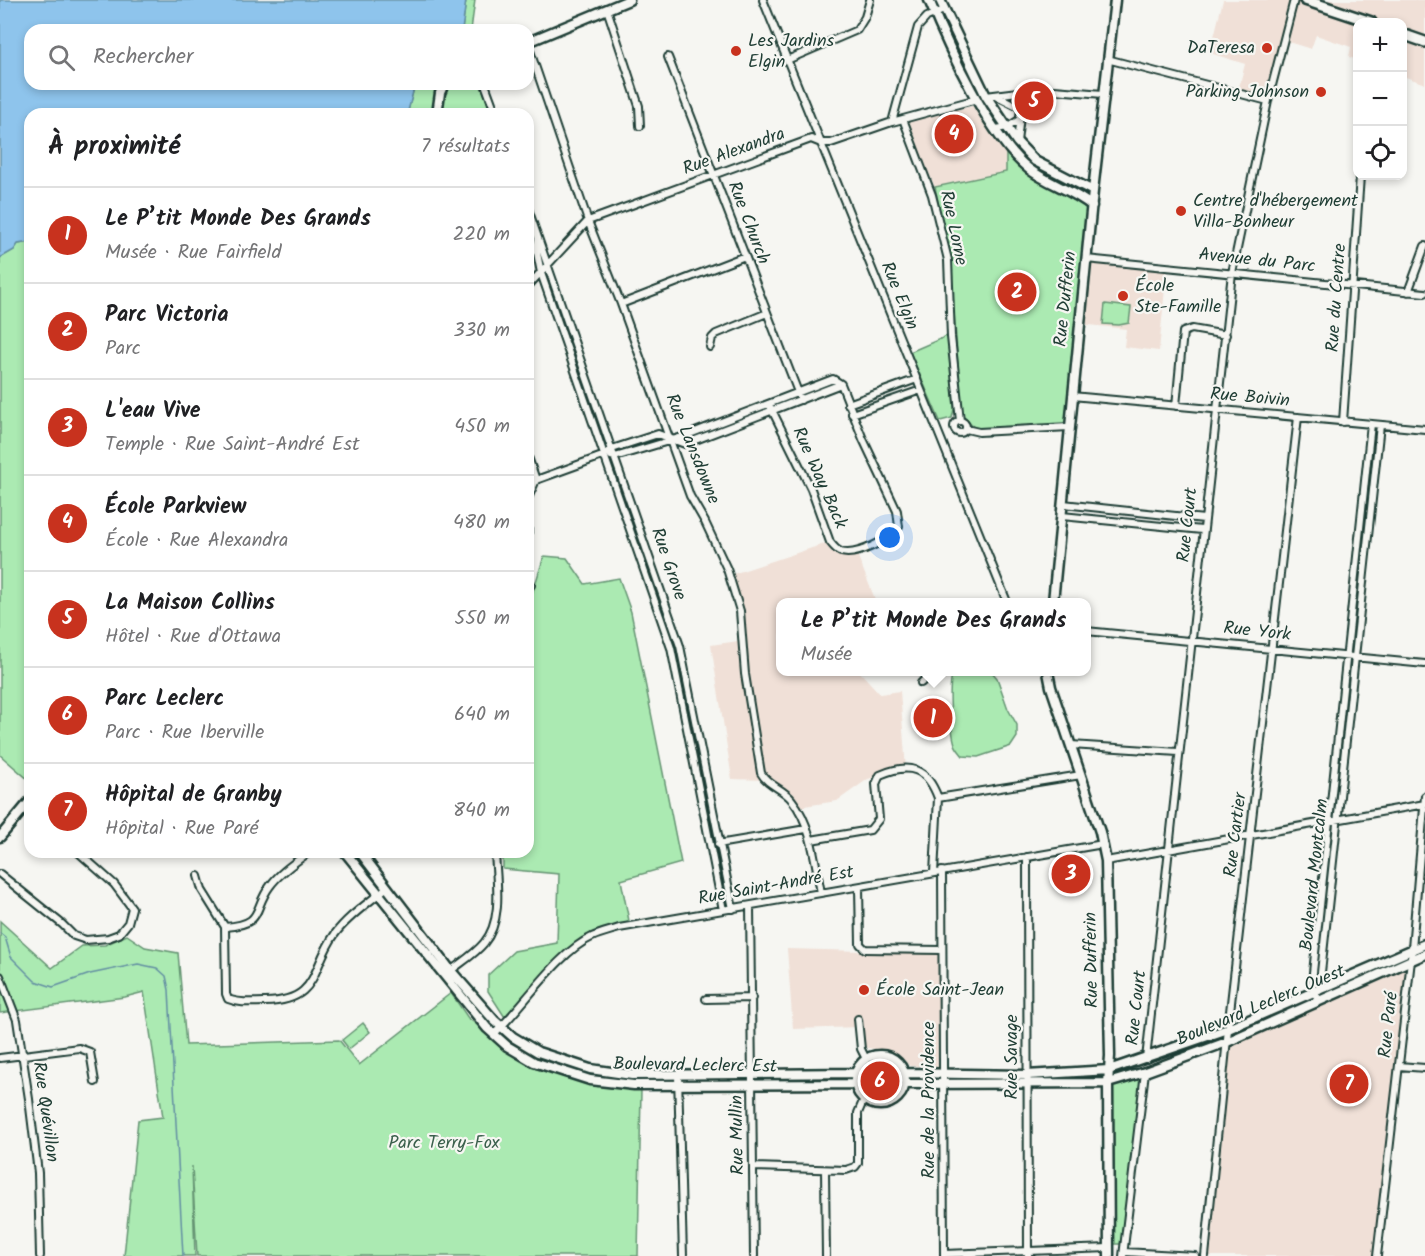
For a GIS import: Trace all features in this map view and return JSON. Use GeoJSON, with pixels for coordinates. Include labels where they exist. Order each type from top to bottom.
{"type":"FeatureCollection","features":[{"type":"Feature","properties":{"kind":"main road"},"geometry":{"type":"LineString","coordinates":[[1305,0],[1334,5],[1362,18]]}},
{"type":"Feature","properties":{"kind":"main road"},"geometry":{"type":"LineString","coordinates":[[1407,36],[1425,42]]}},
{"type":"Feature","properties":{"kind":"street"},"geometry":{"type":"LineString","coordinates":[[534,41],[629,0]]}},
{"type":"Feature","properties":{"kind":"street","name":"Rue Elgin"},"geometry":{"type":"LineString","coordinates":[[763,0],[1006,598]]}},
{"type":"Feature","properties":{"kind":"street"},"geometry":{"type":"LineString","coordinates":[[788,60],[857,30],[865,17],[870,0]]}},
{"type":"Feature","properties":{"kind":"street"},"geometry":{"type":"LineString","coordinates":[[929,0],[977,99],[1016,156],[1028,168],[1080,196],[1092,206]]}},
{"type":"Feature","properties":{"kind":"street"},"geometry":{"type":"LineString","coordinates":[[940,0],[986,96],[1017,142],[1035,161],[1093,191]]}},
{"type":"Feature","properties":{"kind":"street","name":"Rue Dufferin"},"geometry":{"type":"LineString","coordinates":[[1054,598],[1086,259],[1115,0]]}},
{"type":"Feature","properties":{"kind":"street","name":"Rue Court"},"geometry":{"type":"LineString","coordinates":[[1146,1059],[1202,530],[1232,273],[1268,101],[1294,0]]}},
{"type":"Feature","properties":{"kind":"street"},"geometry":{"type":"LineString","coordinates":[[607,9],[639,106],[640,126]]}},
{"type":"Feature","properties":{"kind":"street"},"geometry":{"type":"LineString","coordinates":[[892,122],[918,27],[927,17],[944,10]]}},
{"type":"Feature","properties":{"kind":"street","name":"Rue Church"},"geometry":{"type":"LineString","coordinates":[[668,57],[801,400]]}},
{"type":"Feature","properties":{"kind":"street"},"geometry":{"type":"LineString","coordinates":[[1107,59],[1268,101]]}},
{"type":"Feature","properties":{"kind":"street","name":"Rue Lansdowne"},"geometry":{"type":"LineString","coordinates":[[534,62],[588,221],[621,304],[690,496],[705,522],[726,569],[740,611],[746,674],[761,773],[765,780],[790,797],[798,807],[811,840],[821,893]]}},
{"type":"Feature","properties":{"kind":"street"},"geometry":{"type":"LineString","coordinates":[[986,96],[1042,89],[1103,94]]}},
{"type":"Feature","properties":{"kind":"street"},"geometry":{"type":"LineString","coordinates":[[437,108],[441,90]]}},
{"type":"Feature","properties":{"kind":"street"},"geometry":{"type":"LineString","coordinates":[[487,90],[494,108]]}},
{"type":"Feature","properties":{"kind":"street"},"geometry":{"type":"LineString","coordinates":[[1017,142],[1021,108],[1026,90]]}},
{"type":"Feature","properties":{"kind":"street"},"geometry":{"type":"LineString","coordinates":[[997,96],[1021,108]]}},
{"type":"Feature","properties":{"kind":"street","name":"Rue Alexandra"},"geometry":{"type":"LineString","coordinates":[[534,280],[588,221],[811,139],[821,143],[831,143],[892,122],[977,99]]}},
{"type":"Feature","properties":{"kind":"street","name":"Rue Lorne"},"geometry":{"type":"LineString","coordinates":[[903,119],[932,195],[948,260],[951,337],[960,421]]}},
{"type":"Feature","properties":{"kind":"street"},"geometry":{"type":"LineString","coordinates":[[996,129],[1008,127],[1019,120]]}},
{"type":"Feature","properties":{"kind":"street","name":"Rue du Centre"},"geometry":{"type":"LineString","coordinates":[[1343,422],[1360,180]]}},
{"type":"Feature","properties":{"kind":"street","name":"Rue Grove"},"geometry":{"type":"LineString","coordinates":[[534,227],[680,646],[733,909]]}},
{"type":"Feature","properties":{"kind":"street","name":"Rue Grove"},"geometry":{"type":"LineString","coordinates":[[538,239],[536,248],[541,273],[671,648],[723,910]]}},
{"type":"Feature","properties":{"kind":"street"},"geometry":{"type":"LineString","coordinates":[[1408,292],[1425,246]]}},
{"type":"Feature","properties":{"kind":"street"},"geometry":{"type":"LineString","coordinates":[[621,304],[746,256]]}},
{"type":"Feature","properties":{"kind":"street","name":"Avenue du Parc"},"geometry":{"type":"LineString","coordinates":[[1086,259],[1425,293]]}},
{"type":"Feature","properties":{"kind":"street"},"geometry":{"type":"LineString","coordinates":[[710,347],[712,338],[716,334],[767,313]]}},
{"type":"Feature","properties":{"kind":"street"},"geometry":{"type":"LineString","coordinates":[[1176,406],[1183,332],[1192,329],[1226,334]]}},
{"type":"Feature","properties":{"kind":"street"},"geometry":{"type":"LineString","coordinates":[[733,422],[770,404],[833,379],[841,384],[852,414],[921,390]]}},
{"type":"Feature","properties":{"kind":"street"},"geometry":{"type":"LineString","coordinates":[[848,404],[917,379]]}},
{"type":"Feature","properties":{"kind":"street"},"geometry":{"type":"LineString","coordinates":[[605,455],[615,457],[772,411],[841,384]]}},
{"type":"Feature","properties":{"kind":"street"},"geometry":{"type":"LineString","coordinates":[[877,393],[880,403]]}},
{"type":"Feature","properties":{"kind":"street","name":"Rue Boivin"},"geometry":{"type":"LineString","coordinates":[[1072,396],[1425,429]]}},
{"type":"Feature","properties":{"kind":"street","name":"Rue Way Back"},"geometry":{"type":"LineString","coordinates":[[770,404],[807,479],[830,542],[842,552],[856,552],[893,535],[899,527],[897,511],[852,414]]}},
{"type":"Feature","properties":{"kind":"street","name":"Rue Cartier"},"geometry":{"type":"LineString","coordinates":[[1205,1256],[1227,1029],[1298,417]]}},
{"type":"Feature","properties":{"kind":"street"},"geometry":{"type":"LineString","coordinates":[[939,434],[953,428],[955,423],[960,421],[966,424],[966,429]]}},
{"type":"Feature","properties":{"kind":"street","name":"Boulevard Montcalm"},"geometry":{"type":"LineString","coordinates":[[1316,991],[1312,982],[1371,424]]}},
{"type":"Feature","properties":{"kind":"street","name":"Boulevard Montcalm"},"geometry":{"type":"LineString","coordinates":[[1316,991],[1380,425]]}},
{"type":"Feature","properties":{"kind":"street"},"geometry":{"type":"LineString","coordinates":[[966,429],[979,432],[1069,427]]}},
{"type":"Feature","properties":{"kind":"street"},"geometry":{"type":"LineString","coordinates":[[953,428],[957,433],[962,433],[966,429]]}},
{"type":"Feature","properties":{"kind":"street"},"geometry":{"type":"LineString","coordinates":[[536,480],[605,455],[612,449],[658,434],[670,440]]}},
{"type":"Feature","properties":{"kind":"street"},"geometry":{"type":"LineString","coordinates":[[534,474],[536,480],[534,484]]}},
{"type":"Feature","properties":{"kind":"street"},"geometry":{"type":"LineString","coordinates":[[1063,504],[1204,519]]}},
{"type":"Feature","properties":{"kind":"street"},"geometry":{"type":"LineString","coordinates":[[1137,524],[1138,512]]}},
{"type":"Feature","properties":{"kind":"street"},"geometry":{"type":"LineString","coordinates":[[1062,516],[1202,530]]}},
{"type":"Feature","properties":{"kind":"street","name":"Rue York"},"geometry":{"type":"LineString","coordinates":[[1091,631],[1425,664]]}},
{"type":"Feature","properties":{"kind":"street"},"geometry":{"type":"LineString","coordinates":[[921,683],[928,676]]}},
{"type":"Feature","properties":{"kind":"street","name":"Rue Dufferin"},"geometry":{"type":"LineString","coordinates":[[1049,676],[1103,844],[1106,861],[1109,1252]]}},
{"type":"Feature","properties":{"kind":"street"},"geometry":{"type":"LineString","coordinates":[[1071,744],[1179,752]]}},
{"type":"Feature","properties":{"kind":"street"},"geometry":{"type":"LineString","coordinates":[[811,840],[870,830],[879,819],[876,784],[880,775],[906,768],[919,770],[929,778],[938,798],[934,873]]}},
{"type":"Feature","properties":{"kind":"street"},"geometry":{"type":"LineString","coordinates":[[938,798],[1081,774]]}},
{"type":"Feature","properties":{"kind":"street","name":"Rue Paré"},"geometry":{"type":"LineString","coordinates":[[1377,1256],[1411,960],[1425,796]]}},
{"type":"Feature","properties":{"kind":"street"},"geometry":{"type":"LineString","coordinates":[[1106,861],[1425,804]]}},
{"type":"Feature","properties":{"kind":"street"},"geometry":{"type":"LineString","coordinates":[[0,837],[24,811]]}},
{"type":"Feature","properties":{"kind":"street"},"geometry":{"type":"LineString","coordinates":[[711,846],[806,829]]}},
{"type":"Feature","properties":{"kind":"street","name":"Rue Saint-André Est"},"geometry":{"type":"LineString","coordinates":[[494,1034],[515,1015],[549,973],[570,952],[591,937],[619,928],[1103,844]]}},
{"type":"Feature","properties":{"kind":"street","name":"Rue Savage"},"geometry":{"type":"LineString","coordinates":[[1027,857],[1028,1253]]}},
{"type":"Feature","properties":{"kind":"street"},"geometry":{"type":"LineString","coordinates":[[0,874],[74,936],[86,940],[108,938],[119,934],[128,923],[132,908],[114,884],[85,858]]}},
{"type":"Feature","properties":{"kind":"street"},"geometry":{"type":"LineString","coordinates":[[225,927],[240,926],[251,921],[258,913],[268,888],[277,877],[301,858]]}},
{"type":"Feature","properties":{"kind":"street","name":"Boulevard Leclerc Est"},"geometry":{"type":"LineString","coordinates":[[350,858],[494,1034],[507,1046],[534,1062],[590,1080],[634,1086],[855,1084]]}},
{"type":"Feature","properties":{"kind":"street","name":"Boulevard Leclerc Est"},"geometry":{"type":"LineString","coordinates":[[365,858],[447,974],[502,1027],[538,1052],[590,1069],[632,1075],[855,1073]]}},
{"type":"Feature","properties":{"kind":"street"},"geometry":{"type":"LineString","coordinates":[[447,974],[486,941],[493,926],[497,906],[495,858]]}},
{"type":"Feature","properties":{"kind":"street","name":"Rue de la Providence"},"geometry":{"type":"LineString","coordinates":[[942,871],[944,1255]]}},
{"type":"Feature","properties":{"kind":"street"},"geometry":{"type":"LineString","coordinates":[[198,876],[202,890],[225,927],[226,994],[228,999],[236,1002],[281,1001],[300,994],[310,983],[336,933],[387,887]]}},
{"type":"Feature","properties":{"kind":"street"},"geometry":{"type":"LineString","coordinates":[[859,887],[860,944],[865,949],[942,950]]}},
{"type":"Feature","properties":{"kind":"street","name":"Rue Mullin"},"geometry":{"type":"LineString","coordinates":[[750,906],[754,1256]]}},
{"type":"Feature","properties":{"kind":"street","name":"Boulevard Leclerc Ouest"},"geometry":{"type":"LineString","coordinates":[[1109,1070],[1227,1029],[1425,944]]}},
{"type":"Feature","properties":{"kind":"street","name":"Boulevard Leclerc Ouest"},"geometry":{"type":"LineString","coordinates":[[1108,1083],[1227,1042],[1425,954]]}},
{"type":"Feature","properties":{"kind":"street","name":"Rue Quévillon"},"geometry":{"type":"LineString","coordinates":[[0,976],[17,1020],[38,1173],[40,1256]]}},
{"type":"Feature","properties":{"kind":"street"},"geometry":{"type":"LineString","coordinates":[[1316,991],[1320,1000]]}},
{"type":"Feature","properties":{"kind":"street"},"geometry":{"type":"LineString","coordinates":[[706,999],[752,998]]}},
{"type":"Feature","properties":{"kind":"street"},"geometry":{"type":"LineString","coordinates":[[858,1019],[861,1049],[866,1059]]}},
{"type":"Feature","properties":{"kind":"street"},"geometry":{"type":"LineString","coordinates":[[0,1058],[79,1048],[90,1052],[94,1082]]}},
{"type":"Feature","properties":{"kind":"street"},"geometry":{"type":"LineString","coordinates":[[875,1055],[887,1055],[898,1062],[905,1073],[905,1084],[896,1099],[885,1104],[871,1103],[864,1099],[855,1084],[855,1073],[861,1063],[875,1055]]}},
{"type":"Feature","properties":{"kind":"street"},"geometry":{"type":"LineString","coordinates":[[1399,1066],[1425,1068]]}},
{"type":"Feature","properties":{"kind":"street"},"geometry":{"type":"LineString","coordinates":[[1027,1080],[1109,1070]]}},
{"type":"Feature","properties":{"kind":"street","name":"Rue Court"},"geometry":{"type":"LineString","coordinates":[[1124,1254],[1145,1072]]}},
{"type":"Feature","properties":{"kind":"street"},"geometry":{"type":"LineString","coordinates":[[905,1073],[944,1079]]}},
{"type":"Feature","properties":{"kind":"street"},"geometry":{"type":"LineString","coordinates":[[632,1075],[634,1086]]}},
{"type":"Feature","properties":{"kind":"street"},"geometry":{"type":"LineString","coordinates":[[678,1076],[683,1256]]}},
{"type":"Feature","properties":{"kind":"street"},"geometry":{"type":"LineString","coordinates":[[905,1084],[944,1079],[1108,1083]]}},
{"type":"Feature","properties":{"kind":"street"},"geometry":{"type":"LineString","coordinates":[[753,1167],[846,1170],[858,1164],[858,1113],[864,1099]]}},
{"type":"Feature","properties":{"kind":"street"},"geometry":{"type":"LineString","coordinates":[[825,1170],[826,1256]]}},
{"type":"Feature","properties":{"kind":"street"},"geometry":{"type":"LineString","coordinates":[[944,1255],[1109,1252]]}},
{"type":"Feature","properties":{"kind":"street"},"geometry":{"type":"LineString","coordinates":[[1124,1254],[1195,1256]]}},
{"type":"Feature","properties":{"kind":"shaded area"},"geometry":{"type":"Polygon","coordinates":[[[1223,0],[1425,0],[1425,84],[1407,77],[1407,18],[1353,18],[1353,58],[1349,57],[1351,47],[1316,35],[1311,49],[1285,41],[1270,99],[1238,91],[1245,64],[1210,53],[1223,0]]]}},
{"type":"Feature","properties":{"kind":"shaded area"},"geometry":{"type":"Polygon","coordinates":[[[977,105],[1006,148],[1007,172],[935,187],[906,121],[977,105]]]}},
{"type":"Feature","properties":{"kind":"shaded area","name":"École Ste-Famille"},"geometry":{"type":"Polygon","coordinates":[[[1086,259],[1167,267],[1159,351],[1124,347],[1126,329],[1080,324],[1086,259]]]}},
{"type":"Feature","properties":{"kind":"shaded area"},"geometry":{"type":"Polygon","coordinates":[[[830,542],[835,549],[856,552],[875,598],[776,598],[776,676],[864,676],[880,694],[900,691],[906,769],[868,779],[837,801],[798,807],[765,780],[732,779],[711,645],[745,640],[743,608],[733,574],[830,542]]]}},
{"type":"Feature","properties":{"kind":"shaded area","name":"École Saint-Jean"},"geometry":{"type":"Polygon","coordinates":[[[787,949],[939,953],[938,1067],[910,1066],[890,1051],[867,1048],[863,1045],[861,1027],[793,1029],[787,949]]]}},
{"type":"Feature","properties":{"kind":"shaded area"},"geometry":{"type":"Polygon","coordinates":[[[1411,960],[1377,1256],[1205,1256],[1227,1042],[1411,960]]]}},
{"type":"Feature","properties":{"kind":"green space"},"geometry":{"type":"Polygon","coordinates":[[[466,0],[475,0],[472,24],[463,24],[466,0]]]}},
{"type":"Feature","properties":{"kind":"green space"},"geometry":{"type":"Polygon","coordinates":[[[413,90],[483,90],[489,108],[409,108],[413,90]]]}},
{"type":"Feature","properties":{"kind":"green space"},"geometry":{"type":"Polygon","coordinates":[[[1006,148],[1028,171],[1091,205],[1069,427],[979,432],[962,416],[950,260],[935,187],[1006,172],[1006,148]]]}},
{"type":"Feature","properties":{"kind":"green space"},"geometry":{"type":"Polygon","coordinates":[[[24,243],[24,776],[0,755],[0,258],[14,250],[18,244],[24,243]]]}},
{"type":"Feature","properties":{"kind":"green space"},"geometry":{"type":"Polygon","coordinates":[[[1105,304],[1131,307],[1129,323],[1103,324],[1105,304]]]}},
{"type":"Feature","properties":{"kind":"green space"},"geometry":{"type":"Polygon","coordinates":[[[949,335],[954,409],[952,418],[940,421],[910,352],[949,335]]]}},
{"type":"Feature","properties":{"kind":"green space"},"geometry":{"type":"Polygon","coordinates":[[[544,556],[567,558],[585,584],[619,578],[631,612],[681,863],[621,880],[630,926],[591,937],[570,952],[508,1022],[488,991],[488,975],[514,951],[557,943],[559,874],[503,869],[503,858],[534,858],[534,588],[544,556]]]}},
{"type":"Feature","properties":{"kind":"green space"},"geometry":{"type":"Polygon","coordinates":[[[995,676],[1017,725],[1017,737],[1011,746],[978,757],[963,756],[956,746],[951,718],[952,677],[995,676]]]}},
{"type":"Feature","properties":{"kind":"green space","name":"Parc Terry-Fox"},"geometry":{"type":"Polygon","coordinates":[[[0,921],[52,968],[82,946],[105,945],[127,935],[145,947],[178,953],[186,1045],[339,1040],[359,1065],[451,993],[468,1018],[536,1069],[593,1084],[641,1089],[638,1256],[197,1256],[192,1166],[195,1256],[124,1256],[138,1120],[163,1117],[144,992],[125,997],[0,1013],[0,921]]]}},
{"type":"Feature","properties":{"kind":"green space"},"geometry":{"type":"Polygon","coordinates":[[[363,1023],[370,1032],[349,1049],[342,1040],[363,1023]]]}},
{"type":"Feature","properties":{"kind":"green space"},"geometry":{"type":"Polygon","coordinates":[[[875,1055],[885,1055],[898,1062],[905,1075],[905,1085],[898,1098],[885,1105],[875,1105],[866,1101],[859,1094],[855,1085],[855,1075],[859,1066],[866,1059],[875,1055]]]}},
{"type":"Feature","properties":{"kind":"green space"},"geometry":{"type":"Polygon","coordinates":[[[1143,1073],[1125,1244],[1109,1244],[1108,1083],[1143,1073]]]}},
{"type":"Feature","properties":{"kind":"water"},"geometry":{"type":"Polygon","coordinates":[[[0,0],[466,0],[463,24],[24,24],[24,90],[413,90],[409,108],[24,108],[24,243],[18,244],[14,250],[0,258],[0,0]]]}},
{"type":"Feature","properties":{"kind":"water"},"geometry":{"type":"Polygon","coordinates":[[[1013,283],[1022,287],[1026,296],[1022,305],[1013,309],[1004,305],[1000,296],[1004,287],[1013,283]]]}},
{"type":"Feature","properties":{"kind":"waterway"},"geometry":{"type":"LineString","coordinates":[[0,933],[5,937],[11,957],[35,981],[53,987],[90,974],[138,964],[157,968],[166,976],[169,990],[183,1256]]}},
{"type":"Feature","properties":{"kind":"place","name":"DaTeresa"},"geometry":{"type":"Point","coordinates":[1267,48]}},
{"type":"Feature","properties":{"kind":"place","name":"Les Jardins Elgin"},"geometry":{"type":"Point","coordinates":[736,51]}},
{"type":"Feature","properties":{"kind":"place","name":"Parking Johnson"},"geometry":{"type":"Point","coordinates":[1321,92]}},
{"type":"Feature","properties":{"kind":"place","name":"La Maison Collins"},"geometry":{"type":"Point","coordinates":[1034,101]}},
{"type":"Feature","properties":{"kind":"place","name":"École Parkview"},"geometry":{"type":"Point","coordinates":[954,134]}},
{"type":"Feature","properties":{"kind":"place","name":"Centre d'hébergement Villa-Bonheur"},"geometry":{"type":"Point","coordinates":[1181,211]}},
{"type":"Feature","properties":{"kind":"place","name":"Parc Victoria"},"geometry":{"type":"Point","coordinates":[1017,292]}},
{"type":"Feature","properties":{"kind":"place","name":"École Ste-Famille"},"geometry":{"type":"Point","coordinates":[1123,296]}},
{"type":"Feature","properties":{"kind":"place","name":"Le P’tit Monde Des Grands"},"geometry":{"type":"Point","coordinates":[933,718]}},
{"type":"Feature","properties":{"kind":"place","name":"L'eau Vive"},"geometry":{"type":"Point","coordinates":[1071,874]}},
{"type":"Feature","properties":{"kind":"place","name":"École Saint-Jean"},"geometry":{"type":"Point","coordinates":[864,990]}},
{"type":"Feature","properties":{"kind":"place","name":"Parc Leclerc"},"geometry":{"type":"Point","coordinates":[880,1081]}},
{"type":"Feature","properties":{"kind":"place","name":"Hôpital de Granby"},"geometry":{"type":"Point","coordinates":[1349,1084]}}]}
